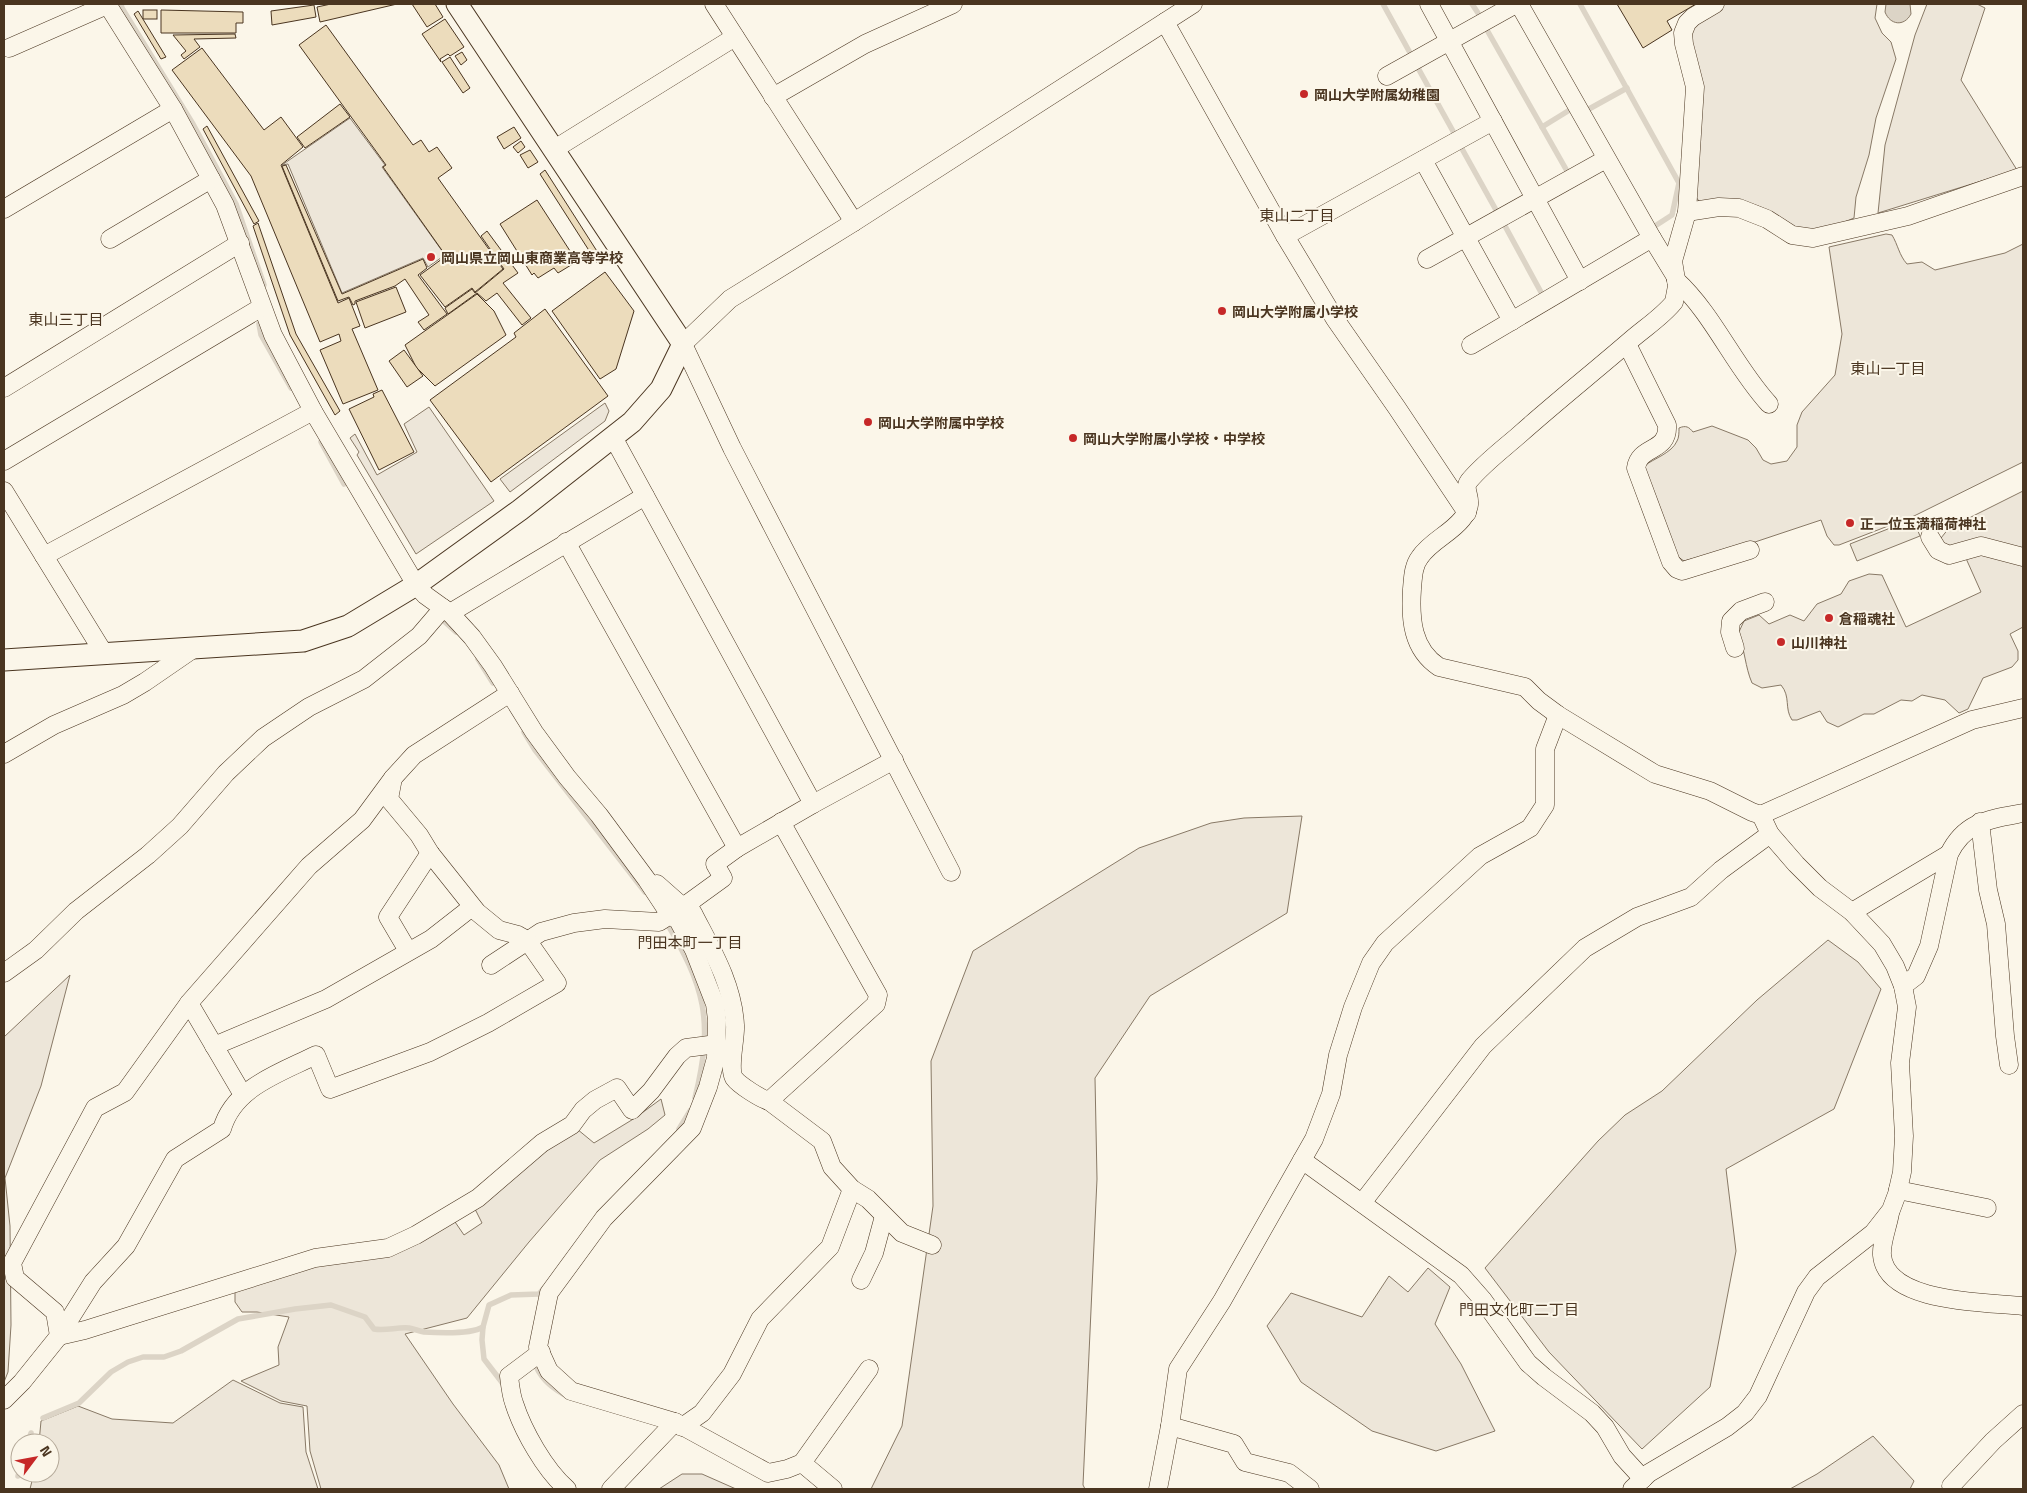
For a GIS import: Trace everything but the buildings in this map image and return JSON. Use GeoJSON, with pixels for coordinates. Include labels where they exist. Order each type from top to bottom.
{"type":"FeatureCollection","features":[{"type":"Feature","properties":{"kind":"street"},"geometry":{"type":"LineString","coordinates":[[9,48],[107,4],[173,109],[225,205],[273,335],[313,411],[416,585],[425,596],[447,611],[472,637],[534,732],[567,777],[599,815],[647,880],[658,884],[670,915],[678,920],[707,980],[715,1004],[710,1045],[708,1087],[692,1128],[604,1218],[549,1293],[536,1356],[509,1376],[514,1403],[534,1447],[555,1479],[567,1489]]}},
{"type":"Feature","properties":{"kind":"street"},"geometry":{"type":"LineString","coordinates":[[457,4],[683,344],[732,448],[951,872]]}},
{"type":"Feature","properties":{"kind":"street"},"geometry":{"type":"LineString","coordinates":[[714,4],[854,222]]}},
{"type":"Feature","properties":{"kind":"street"},"geometry":{"type":"LineString","coordinates":[[773,97],[864,44],[953,4]]}},
{"type":"Feature","properties":{"kind":"street"},"geometry":{"type":"LineString","coordinates":[[4,660],[303,641],[348,626],[416,585],[520,510],[632,422],[662,389],[683,344],[730,300],[1194,4]]}},
{"type":"Feature","properties":{"kind":"street"},"geometry":{"type":"LineString","coordinates":[[1429,4],[1580,280]]}},
{"type":"Feature","properties":{"kind":"street"},"geometry":{"type":"LineString","coordinates":[[1386,76],[1517,4],[1675,277],[1692,295],[1753,386],[1769,404]]}},
{"type":"Feature","properties":{"kind":"street"},"geometry":{"type":"LineString","coordinates":[[1714,4],[1693,16],[1687,23],[1683,33],[1695,87],[1687,212],[1673,257],[1677,291],[1674,302],[1506,446],[1471,479],[1467,486],[1471,503],[1467,513],[1454,528],[1430,546],[1417,563],[1413,577],[1411,608],[1412,627],[1415,636],[1428,659],[1439,667],[1519,684],[1558,715],[1655,774],[1710,791],[1761,815],[1972,720],[2023,708]]}},
{"type":"Feature","properties":{"kind":"street"},"geometry":{"type":"LineString","coordinates":[[1164,22],[1285,236],[1336,319],[1398,408],[1467,513]]}},
{"type":"Feature","properties":{"kind":"street"},"geometry":{"type":"LineString","coordinates":[[553,150],[735,37]]}},
{"type":"Feature","properties":{"kind":"street"},"geometry":{"type":"LineString","coordinates":[[5,206],[173,109]]}},
{"type":"Feature","properties":{"kind":"street"},"geometry":{"type":"LineString","coordinates":[[1285,236],[1493,121]]}},
{"type":"Feature","properties":{"kind":"street"},"geometry":{"type":"LineString","coordinates":[[1427,259],[1606,159]]}},
{"type":"Feature","properties":{"kind":"street"},"geometry":{"type":"LineString","coordinates":[[1423,160],[1512,321]]}},
{"type":"Feature","properties":{"kind":"street"},"geometry":{"type":"LineString","coordinates":[[1687,212],[1719,207],[1739,208],[1767,219],[1792,235],[1813,238],[1908,216],[2023,176]]}},
{"type":"Feature","properties":{"kind":"street"},"geometry":{"type":"LineString","coordinates":[[110,239],[211,179]]}},
{"type":"Feature","properties":{"kind":"street"},"geometry":{"type":"LineString","coordinates":[[1471,346],[1652,238]]}},
{"type":"Feature","properties":{"kind":"street"},"geometry":{"type":"LineString","coordinates":[[4,388],[240,243]]}},
{"type":"Feature","properties":{"kind":"street"},"geometry":{"type":"LineString","coordinates":[[4,461],[262,307]]}},
{"type":"Feature","properties":{"kind":"street"},"geometry":{"type":"LineString","coordinates":[[1627,344],[1667,425],[1665,440],[1641,456],[1636,468],[1671,562],[1677,569],[1682,571],[1750,550]]}},
{"type":"Feature","properties":{"kind":"street"},"geometry":{"type":"LineString","coordinates":[[44,556],[313,411]]}},
{"type":"Feature","properties":{"kind":"street"},"geometry":{"type":"LineString","coordinates":[[613,437],[813,804]]}},
{"type":"Feature","properties":{"kind":"street"},"geometry":{"type":"LineString","coordinates":[[4,973],[36,950],[76,910],[148,855],[180,826],[226,773],[263,738],[310,707],[364,679],[419,636],[447,611],[646,496]]}},
{"type":"Feature","properties":{"kind":"street"},"geometry":{"type":"LineString","coordinates":[[6,500],[44,556],[105,655]]}},
{"type":"Feature","properties":{"kind":"street"},"geometry":{"type":"LineString","coordinates":[[1930,537],[1938,550],[1949,556],[1974,546],[1981,546],[2023,557]]}},
{"type":"Feature","properties":{"kind":"street"},"geometry":{"type":"LineString","coordinates":[[566,542],[737,848]]}},
{"type":"Feature","properties":{"kind":"street"},"geometry":{"type":"LineString","coordinates":[[1735,648],[1730,632],[1731,620],[1741,611],[1765,602]]}},
{"type":"Feature","properties":{"kind":"street"},"geometry":{"type":"LineString","coordinates":[[4,754],[54,724],[123,695],[193,649]]}},
{"type":"Feature","properties":{"kind":"street"},"geometry":{"type":"LineString","coordinates":[[59,1336],[55,1312],[15,1278],[12,1264],[96,1108],[125,1092],[189,1003],[309,866],[362,820],[393,778],[414,755],[510,693]]}},
{"type":"Feature","properties":{"kind":"street"},"geometry":{"type":"LineString","coordinates":[[1158,1489],[1178,1369],[1222,1301],[1314,1139],[1331,1094],[1338,1055],[1353,1007],[1371,963],[1385,943],[1480,856],[1530,828],[1545,805],[1545,748],[1558,715]]}},
{"type":"Feature","properties":{"kind":"street"},"geometry":{"type":"LineString","coordinates":[[492,965],[541,932],[574,923],[605,920],[659,922],[723,878],[715,864],[737,848],[894,760]]}},
{"type":"Feature","properties":{"kind":"street"},"geometry":{"type":"LineString","coordinates":[[4,1400],[22,1382],[59,1336],[93,1282],[126,1246],[175,1159],[222,1129],[225,1118],[250,1089],[316,1055],[330,1089],[430,1052],[488,1023],[557,983],[527,940],[518,935],[499,930],[472,907],[430,853],[419,835],[389,799],[393,778]]}},
{"type":"Feature","properties":{"kind":"street"},"geometry":{"type":"LineString","coordinates":[[1903,986],[1916,976],[1929,946],[1949,854],[1955,841],[1966,830],[1980,822],[2023,813]]}},
{"type":"Feature","properties":{"kind":"street"},"geometry":{"type":"LineString","coordinates":[[1761,815],[1770,834],[1796,864],[1820,888],[1852,912],[1882,944],[1895,966],[1903,986],[1907,1007],[1900,1064],[1904,1136],[1902,1172],[1891,1210],[1882,1254],[1886,1267],[1896,1280],[1912,1290],[1942,1298],[2023,1306]]}},
{"type":"Feature","properties":{"kind":"street"},"geometry":{"type":"LineString","coordinates":[[769,1102],[876,1004],[878,995],[781,822]]}},
{"type":"Feature","properties":{"kind":"street"},"geometry":{"type":"LineString","coordinates":[[1980,822],[1988,890],[1996,924],[2009,1065]]}},
{"type":"Feature","properties":{"kind":"street"},"geometry":{"type":"LineString","coordinates":[[1362,1203],[1483,1046],[1585,948],[1637,917],[1691,897],[1721,870],[1770,834]]}},
{"type":"Feature","properties":{"kind":"street"},"geometry":{"type":"LineString","coordinates":[[408,951],[388,917],[430,853]]}},
{"type":"Feature","properties":{"kind":"street"},"geometry":{"type":"LineString","coordinates":[[1852,912],[1949,854]]}},
{"type":"Feature","properties":{"kind":"street"},"geometry":{"type":"LineString","coordinates":[[214,1046],[326,999],[431,939],[472,907]]}},
{"type":"Feature","properties":{"kind":"street"},"geometry":{"type":"LineString","coordinates":[[670,915],[691,910],[729,989],[734,1016],[732,1072],[735,1080],[769,1102],[822,1142],[832,1167],[852,1189],[868,1199],[902,1233],[932,1245]]}},
{"type":"Feature","properties":{"kind":"street"},"geometry":{"type":"LineString","coordinates":[[189,1003],[243,1095]]}},
{"type":"Feature","properties":{"kind":"street"},"geometry":{"type":"LineString","coordinates":[[59,1336],[85,1330],[315,1258],[388,1248],[478,1198],[542,1143],[572,1125],[595,1100],[617,1088],[632,1110],[652,1091],[686,1048],[710,1045]]}},
{"type":"Feature","properties":{"kind":"street"},"geometry":{"type":"LineString","coordinates":[[1302,1160],[1461,1275],[1483,1300],[1528,1363],[1544,1378],[1592,1413],[1605,1427],[1637,1484],[1727,1428],[1745,1413],[1758,1396],[1806,1292],[1817,1276],[1850,1253],[1873,1233],[1891,1210]]}},
{"type":"Feature","properties":{"kind":"street"},"geometry":{"type":"LineString","coordinates":[[611,1489],[679,1424],[702,1413],[732,1374],[760,1319],[830,1246],[852,1189]]}},
{"type":"Feature","properties":{"kind":"street"},"geometry":{"type":"LineString","coordinates":[[1898,1190],[1988,1208]]}},
{"type":"Feature","properties":{"kind":"street"},"geometry":{"type":"LineString","coordinates":[[861,1280],[874,1253],[884,1216]]}},
{"type":"Feature","properties":{"kind":"street"},"geometry":{"type":"LineString","coordinates":[[536,1356],[570,1391],[679,1424],[768,1472],[787,1469],[802,1463],[869,1369]]}},
{"type":"Feature","properties":{"kind":"street"},"geometry":{"type":"LineString","coordinates":[[1951,1486],[1993,1441],[2023,1414]]}},
{"type":"Feature","properties":{"kind":"street"},"geometry":{"type":"LineString","coordinates":[[1170,1426],[1234,1444],[1245,1462],[1289,1473],[1310,1489]]}},
{"type":"Feature","properties":{"kind":"street"},"geometry":{"type":"LineString","coordinates":[[802,1463],[833,1489]]}},
{"type":"Feature","properties":{"kind":"shaded area"},"geometry":{"type":"Polygon","coordinates":[[[1721,4],[1877,4],[1875,18],[1882,33],[1891,42],[1896,59],[1876,118],[1869,155],[1856,197],[1854,218],[1825,229],[1802,230],[1790,226],[1763,208],[1752,204],[1745,202],[1705,203],[1699,201],[1695,196],[1689,47],[1694,21],[1721,4]]]}},
{"type":"Feature","properties":{"kind":"shaded area"},"geometry":{"type":"Polygon","coordinates":[[[1886,4],[1910,4],[1911,14],[1901,23],[1894,22],[1890,20],[1885,12],[1886,4]]]}},
{"type":"Feature","properties":{"kind":"shaded area"},"geometry":{"type":"Polygon","coordinates":[[[1927,4],[1977,4],[1985,8],[1961,80],[2017,170],[1878,213],[1885,145],[1915,35],[1927,4]]]}},
{"type":"Feature","properties":{"kind":"shaded area"},"geometry":{"type":"Polygon","coordinates":[[[350,118],[385,165],[382,167],[445,255],[428,267],[423,258],[342,293],[288,164],[282,165],[350,118]]]}},
{"type":"Feature","properties":{"kind":"shaded area"},"geometry":{"type":"Polygon","coordinates":[[[1886,234],[1892,235],[1907,264],[1922,262],[1935,270],[2005,253],[2023,244],[2023,462],[1914,516],[1839,545],[1834,545],[1827,536],[1821,520],[1752,543],[1684,561],[1675,555],[1644,466],[1675,445],[1678,440],[1679,428],[1689,428],[1693,432],[1712,426],[1748,440],[1756,448],[1763,460],[1771,464],[1787,461],[1797,447],[1797,425],[1802,412],[1835,375],[1842,334],[1829,247],[1886,234]]]}},
{"type":"Feature","properties":{"kind":"shaded area"},"geometry":{"type":"Polygon","coordinates":[[[605,403],[609,411],[605,421],[510,492],[500,479],[605,403]]]}},
{"type":"Feature","properties":{"kind":"shaded area"},"geometry":{"type":"Polygon","coordinates":[[[429,407],[494,501],[416,554],[357,455],[359,452],[350,438],[355,434],[377,475],[417,452],[404,424],[429,407]]]}},
{"type":"Feature","properties":{"kind":"shaded area"},"geometry":{"type":"Polygon","coordinates":[[[2023,491],[2023,627],[2010,634],[2018,651],[2018,660],[2012,667],[1983,678],[1968,709],[1959,713],[1945,700],[1922,695],[1912,701],[1901,700],[1874,714],[1864,714],[1838,727],[1827,722],[1820,711],[1797,720],[1792,720],[1788,711],[1786,694],[1781,685],[1762,688],[1752,683],[1738,634],[1744,621],[1759,615],[1769,624],[1790,615],[1804,621],[1817,604],[1841,594],[1849,581],[1869,574],[1882,575],[1906,627],[1981,592],[1960,545],[1955,547],[1943,544],[1941,538],[1949,528],[2023,491]]]}},
{"type":"Feature","properties":{"kind":"shaded area"},"geometry":{"type":"Polygon","coordinates":[[[1913,519],[1920,536],[1857,561],[1850,544],[1913,519]]]}},
{"type":"Feature","properties":{"kind":"shaded area"},"geometry":{"type":"Polygon","coordinates":[[[1302,816],[1287,913],[1150,996],[1095,1078],[1097,1179],[1083,1485],[1085,1489],[871,1489],[902,1426],[933,1206],[931,1061],[973,951],[1139,848],[1211,823],[1244,818],[1302,816]]]}},
{"type":"Feature","properties":{"kind":"shaded area"},"geometry":{"type":"Polygon","coordinates":[[[1828,940],[1858,962],[1881,989],[1834,1109],[1726,1169],[1736,1251],[1710,1387],[1642,1449],[1549,1352],[1485,1268],[1598,1141],[1625,1115],[1662,1091],[1757,1000],[1828,940]]]}},
{"type":"Feature","properties":{"kind":"shaded area"},"geometry":{"type":"Polygon","coordinates":[[[70,975],[41,1086],[5,1178],[10,1226],[11,1325],[8,1372],[4,1382],[4,1037],[70,975]]]}},
{"type":"Feature","properties":{"kind":"shaded area"},"geometry":{"type":"Polygon","coordinates":[[[661,1099],[665,1115],[648,1129],[600,1160],[529,1242],[467,1318],[405,1334],[453,1404],[499,1465],[509,1489],[321,1489],[310,1451],[307,1406],[281,1401],[241,1381],[279,1365],[278,1347],[289,1317],[257,1312],[242,1312],[235,1302],[235,1293],[244,1284],[453,1219],[464,1235],[482,1223],[474,1207],[524,1167],[577,1129],[594,1143],[635,1118],[661,1099]]]}},
{"type":"Feature","properties":{"kind":"shaded area"},"geometry":{"type":"Polygon","coordinates":[[[1428,1268],[1450,1287],[1435,1324],[1461,1364],[1495,1431],[1436,1451],[1372,1431],[1301,1382],[1267,1326],[1291,1293],[1362,1317],[1389,1276],[1408,1292],[1428,1268]]]}},
{"type":"Feature","properties":{"kind":"shaded area"},"geometry":{"type":"Polygon","coordinates":[[[233,1380],[280,1403],[303,1407],[306,1452],[318,1489],[30,1489],[32,1483],[60,1483],[60,1433],[40,1433],[41,1421],[78,1406],[112,1419],[173,1423],[233,1380]]]}},
{"type":"Feature","properties":{"kind":"shaded area"},"geometry":{"type":"Polygon","coordinates":[[[1873,1436],[1914,1481],[1910,1489],[1790,1489],[1817,1474],[1873,1436]]]}},
{"type":"Feature","properties":{"kind":"shaded area"},"geometry":{"type":"Polygon","coordinates":[[[682,1474],[702,1474],[736,1489],[659,1489],[682,1474]]]}},
{"type":"Feature","properties":{"kind":"waterway"},"geometry":{"type":"LineString","coordinates":[[121,4],[193,124],[236,204],[264,285]]}},
{"type":"Feature","properties":{"kind":"waterway"},"geometry":{"type":"LineString","coordinates":[[1383,4],[1409,51]]}},
{"type":"Feature","properties":{"kind":"waterway"},"geometry":{"type":"LineString","coordinates":[[1472,4],[1478,13]]}},
{"type":"Feature","properties":{"kind":"waterway"},"geometry":{"type":"LineString","coordinates":[[1580,4],[1679,183],[1672,215],[1655,226]]}},
{"type":"Feature","properties":{"kind":"waterway"},"geometry":{"type":"LineString","coordinates":[[1487,30],[1567,171]]}},
{"type":"Feature","properties":{"kind":"waterway"},"geometry":{"type":"LineString","coordinates":[[1418,68],[1454,133]]}},
{"type":"Feature","properties":{"kind":"waterway"},"geometry":{"type":"LineString","coordinates":[[1589,109],[1627,88]]}},
{"type":"Feature","properties":{"kind":"waterway"},"geometry":{"type":"LineString","coordinates":[[1542,127],[1568,111]]}},
{"type":"Feature","properties":{"kind":"waterway"},"geometry":{"type":"LineString","coordinates":[[1461,147],[1496,210]]}},
{"type":"Feature","properties":{"kind":"waterway"},"geometry":{"type":"LineString","coordinates":[[1505,226],[1542,294]]}},
{"type":"Feature","properties":{"kind":"waterway"},"geometry":{"type":"LineString","coordinates":[[259,324],[261,335],[291,388]]}},
{"type":"Feature","properties":{"kind":"waterway"},"geometry":{"type":"LineString","coordinates":[[321,442],[344,484]]}},
{"type":"Feature","properties":{"kind":"waterway"},"geometry":{"type":"LineString","coordinates":[[445,622],[456,632]]}},
{"type":"Feature","properties":{"kind":"waterway"},"geometry":{"type":"LineString","coordinates":[[478,659],[493,683]]}},
{"type":"Feature","properties":{"kind":"waterway"},"geometry":{"type":"LineString","coordinates":[[524,732],[535,750],[645,892]]}},
{"type":"Feature","properties":{"kind":"waterway"},"geometry":{"type":"LineString","coordinates":[[665,920],[689,965],[702,1005],[704,1047],[695,1098]]}},
{"type":"Feature","properties":{"kind":"waterway"},"geometry":{"type":"LineString","coordinates":[[679,1129],[690,1111]]}},
{"type":"Feature","properties":{"kind":"waterway"},"geometry":{"type":"LineString","coordinates":[[43,1418],[79,1403],[111,1372],[128,1362],[143,1357],[164,1357],[181,1351],[238,1319],[331,1305],[365,1317],[374,1329],[409,1328],[424,1332],[463,1332],[483,1327],[489,1305],[511,1295],[539,1294],[544,1288]]}},
{"type":"Feature","properties":{"kind":"waterway"},"geometry":{"type":"LineString","coordinates":[[483,1327],[484,1359],[504,1385]]}},
{"type":"Feature","properties":{"kind":"waterway"},"geometry":{"type":"LineString","coordinates":[[534,1361],[539,1372],[546,1380],[563,1394]]}},
{"type":"Feature","properties":{"kind":"place","name":"岡山大学附属幼稚園"},"geometry":{"type":"Point","coordinates":[1304,94]}},
{"type":"Feature","properties":{"kind":"place","name":"岡山県立岡山東商業高等学校"},"geometry":{"type":"Point","coordinates":[431,257]}},
{"type":"Feature","properties":{"kind":"place","name":"岡山大学附属小学校"},"geometry":{"type":"Point","coordinates":[1222,311]}},
{"type":"Feature","properties":{"kind":"place","name":"岡山大学附属中学校"},"geometry":{"type":"Point","coordinates":[868,422]}},
{"type":"Feature","properties":{"kind":"place","name":"岡山大学附属小学校・中学校"},"geometry":{"type":"Point","coordinates":[1073,438]}},
{"type":"Feature","properties":{"kind":"place","name":"正一位玉満稲荷神社"},"geometry":{"type":"Point","coordinates":[1850,523]}},
{"type":"Feature","properties":{"kind":"place","name":"倉稲魂社"},"geometry":{"type":"Point","coordinates":[1829,618]}},
{"type":"Feature","properties":{"kind":"place","name":"山川神社"},"geometry":{"type":"Point","coordinates":[1781,642]}},
{"type":"Feature","properties":{"kind":"district","name":"東山二丁目"},"geometry":{"type":"Point","coordinates":[1297,215]}},
{"type":"Feature","properties":{"kind":"district","name":"東山三丁目"},"geometry":{"type":"Point","coordinates":[66,319]}},
{"type":"Feature","properties":{"kind":"district","name":"東山一丁目"},"geometry":{"type":"Point","coordinates":[1888,368]}},
{"type":"Feature","properties":{"kind":"district","name":"門田本町一丁目"},"geometry":{"type":"Point","coordinates":[690,942]}},
{"type":"Feature","properties":{"kind":"district","name":"門田文化町二丁目"},"geometry":{"type":"Point","coordinates":[1519,1309]}}]}
